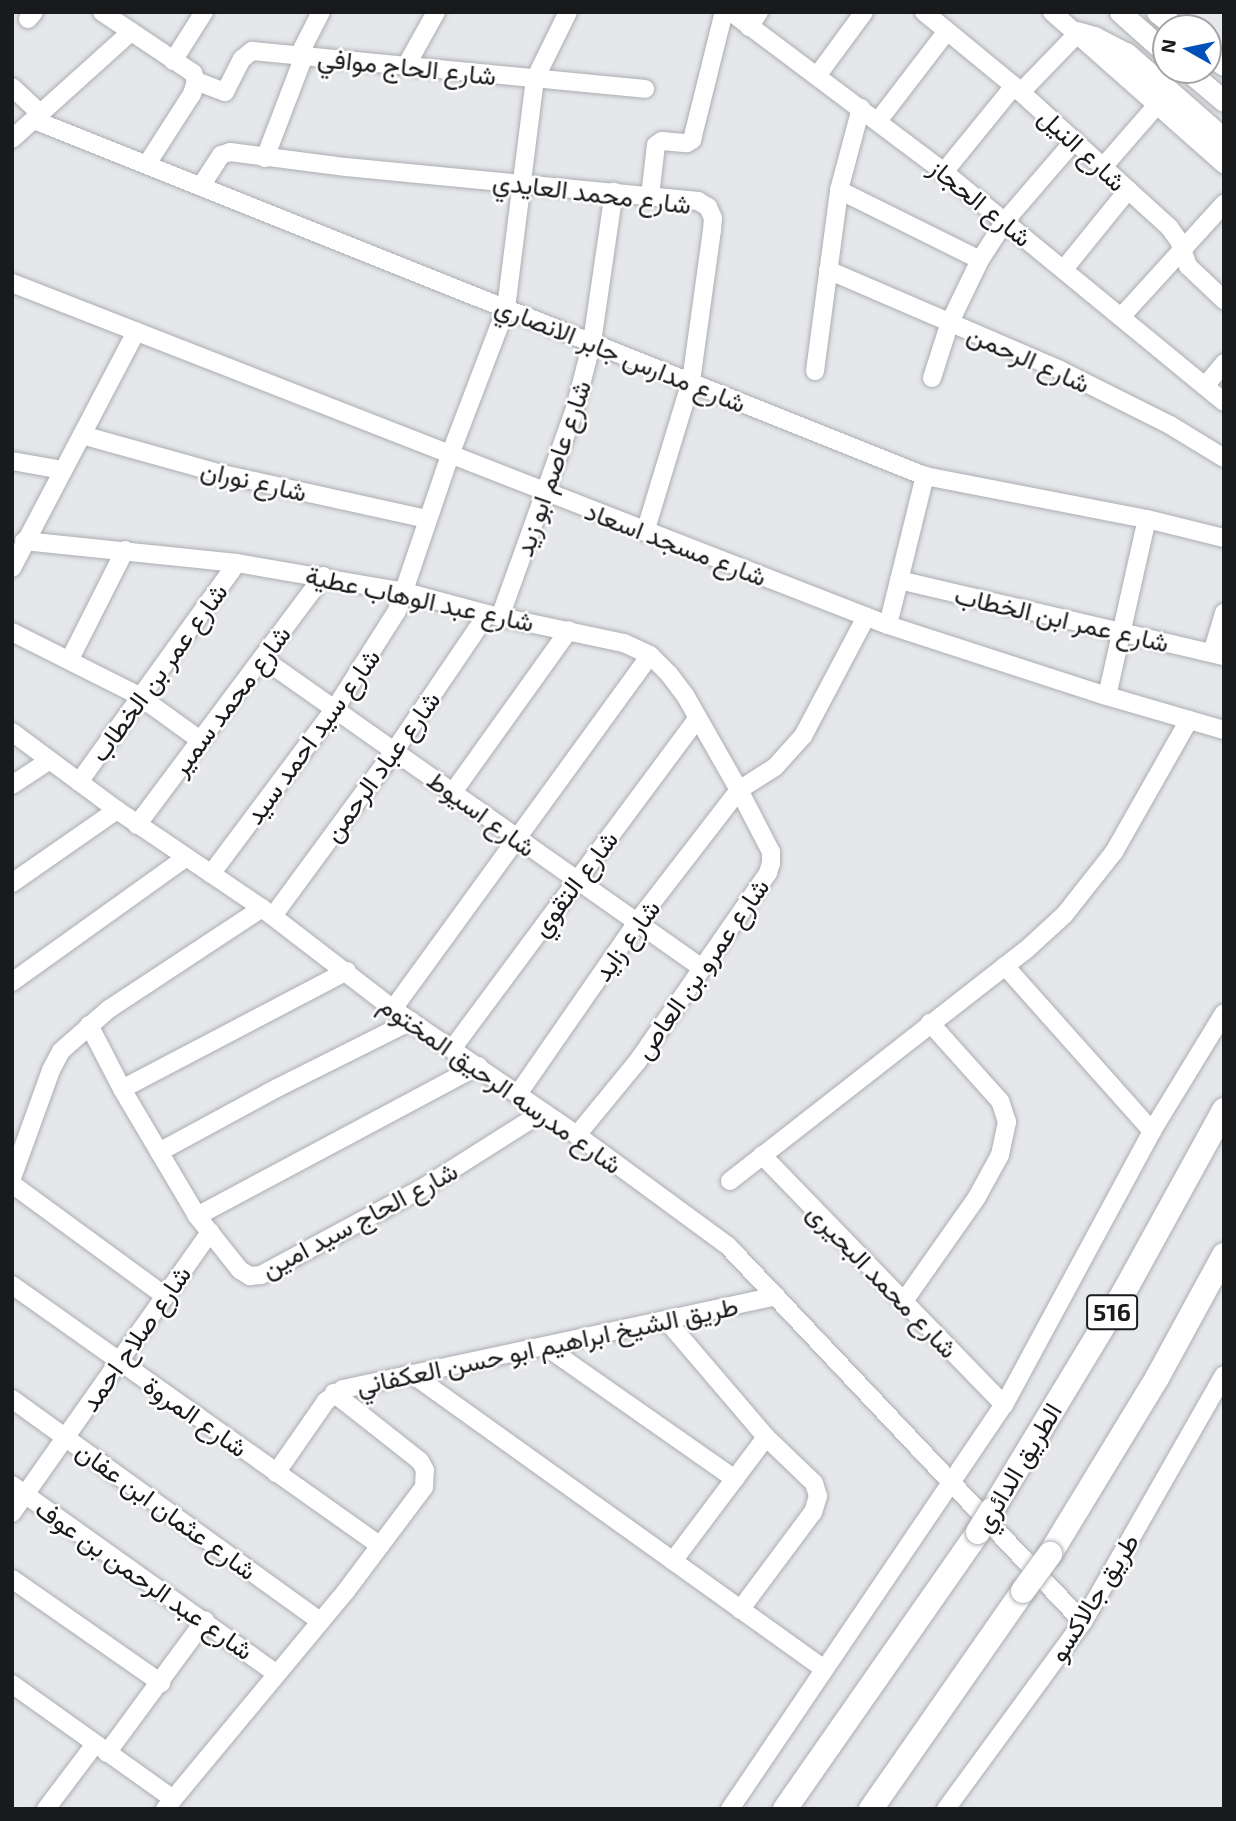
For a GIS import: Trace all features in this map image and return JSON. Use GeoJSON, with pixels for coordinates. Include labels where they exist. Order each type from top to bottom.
{"type":"FeatureCollection","features":[{"type":"Feature","properties":{"kind":"highway"},"geometry":{"type":"LineString","coordinates":[[1077,34],[1102,42],[1126,55],[1224,141]]}},
{"type":"Feature","properties":{"kind":"highway","name":"الطريق الدائري"},"geometry":{"type":"LineString","coordinates":[[785,1809],[992,1510],[1124,1292],[1224,1110]]}},
{"type":"Feature","properties":{"kind":"highway","name":"516"},"geometry":{"type":"LineString","coordinates":[[871,1809],[1050,1554],[1157,1378],[1224,1255]]}},
{"type":"Feature","properties":{"kind":"main road"},"geometry":{"type":"LineString","coordinates":[[1120,12],[1152,40]]}},
{"type":"Feature","properties":{"kind":"main road"},"geometry":{"type":"LineString","coordinates":[[1204,84],[1224,101]]}},
{"type":"Feature","properties":{"kind":"street"},"geometry":{"type":"LineString","coordinates":[[173,61],[204,12]]}},
{"type":"Feature","properties":{"kind":"street"},"geometry":{"type":"LineString","coordinates":[[265,158],[301,55],[321,12]]}},
{"type":"Feature","properties":{"kind":"street"},"geometry":{"type":"LineString","coordinates":[[406,66],[436,12]]}},
{"type":"Feature","properties":{"kind":"street"},"geometry":{"type":"LineString","coordinates":[[535,79],[568,12]]}},
{"type":"Feature","properties":{"kind":"street"},"geometry":{"type":"LineString","coordinates":[[650,196],[656,145],[662,141],[687,143],[692,140],[724,12]]}},
{"type":"Feature","properties":{"kind":"street","name":"شارع الحجاز"},"geometry":{"type":"LineString","coordinates":[[731,12],[944,172],[1224,402]]}},
{"type":"Feature","properties":{"kind":"street"},"geometry":{"type":"LineString","coordinates":[[749,27],[760,12]]}},
{"type":"Feature","properties":{"kind":"street"},"geometry":{"type":"LineString","coordinates":[[817,76],[864,12]]}},
{"type":"Feature","properties":{"kind":"street"},"geometry":{"type":"LineString","coordinates":[[1052,12],[1224,164]]}},
{"type":"Feature","properties":{"kind":"street"},"geometry":{"type":"LineString","coordinates":[[109,14],[193,74],[196,81],[192,94],[147,164]]}},
{"type":"Feature","properties":{"kind":"street"},"geometry":{"type":"LineString","coordinates":[[878,121],[939,20]]}},
{"type":"Feature","properties":{"kind":"street","name":"شارع النيل"},"geometry":{"type":"LineString","coordinates":[[939,20],[1175,234],[1188,267],[1224,300]]}},
{"type":"Feature","properties":{"kind":"street"},"geometry":{"type":"LineString","coordinates":[[12,139],[131,32]]}},
{"type":"Feature","properties":{"kind":"street"},"geometry":{"type":"LineString","coordinates":[[944,172],[1018,89],[1077,34]]}},
{"type":"Feature","properties":{"kind":"street","name":"شارع الحاج موافي"},"geometry":{"type":"LineString","coordinates":[[196,81],[225,92],[246,54],[259,51],[645,89]]}},
{"type":"Feature","properties":{"kind":"street","name":"شارع سيد احمد سيد"},"geometry":{"type":"LineString","coordinates":[[211,874],[336,707],[387,630],[404,592],[450,455],[506,307],[535,79]]}},
{"type":"Feature","properties":{"kind":"street","name":"شارع مدارس جابر الانصاري"},"geometry":{"type":"LineString","coordinates":[[12,87],[37,117],[147,164],[925,476],[1147,519],[1224,538]]}},
{"type":"Feature","properties":{"kind":"street"},"geometry":{"type":"LineString","coordinates":[[1103,167],[1156,106]]}},
{"type":"Feature","properties":{"kind":"street"},"geometry":{"type":"LineString","coordinates":[[815,371],[839,190],[861,108]]}},
{"type":"Feature","properties":{"kind":"street"},"geometry":{"type":"LineString","coordinates":[[932,378],[950,322],[980,260],[1005,221],[1074,141]]}},
{"type":"Feature","properties":{"kind":"street","name":"شارع محمد العايدي"},"geometry":{"type":"LineString","coordinates":[[201,186],[222,155],[230,152],[265,158],[698,201],[708,207],[713,218],[691,382],[645,532]]}},
{"type":"Feature","properties":{"kind":"street"},"geometry":{"type":"LineString","coordinates":[[839,190],[980,260]]}},
{"type":"Feature","properties":{"kind":"street"},"geometry":{"type":"LineString","coordinates":[[1064,270],[1128,190]]}},
{"type":"Feature","properties":{"kind":"street","name":"شارع عاصم ابو زيد"},"geometry":{"type":"LineString","coordinates":[[494,615],[546,493],[574,412],[592,342],[614,192]]}},
{"type":"Feature","properties":{"kind":"street"},"geometry":{"type":"LineString","coordinates":[[1121,317],[1224,204]]}},
{"type":"Feature","properties":{"kind":"street","name":"شارع الرحمن"},"geometry":{"type":"LineString","coordinates":[[828,270],[1060,370],[1170,425],[1224,458]]}},
{"type":"Feature","properties":{"kind":"street","name":"شارع مسجد اسعاد"},"geometry":{"type":"LineString","coordinates":[[12,283],[866,617],[1107,696],[1224,730]]}},
{"type":"Feature","properties":{"kind":"street"},"geometry":{"type":"LineString","coordinates":[[12,568],[136,332]]}},
{"type":"Feature","properties":{"kind":"street"},"geometry":{"type":"LineString","coordinates":[[1205,386],[1224,363]]}},
{"type":"Feature","properties":{"kind":"street","name":"شارع نوران"},"geometry":{"type":"LineString","coordinates":[[82,435],[218,473],[428,519]]}},
{"type":"Feature","properties":{"kind":"street"},"geometry":{"type":"LineString","coordinates":[[12,461],[63,470]]}},
{"type":"Feature","properties":{"kind":"street"},"geometry":{"type":"LineString","coordinates":[[888,625],[925,476]]}},
{"type":"Feature","properties":{"kind":"street"},"geometry":{"type":"LineString","coordinates":[[1107,696],[1147,519]]}},
{"type":"Feature","properties":{"kind":"street","name":"شارع عبد الوهاب عطية"},"geometry":{"type":"LineString","coordinates":[[24,541],[237,563],[323,576],[624,643],[650,655],[677,685],[738,790]]}},
{"type":"Feature","properties":{"kind":"street"},"geometry":{"type":"LineString","coordinates":[[70,659],[125,550]]}},
{"type":"Feature","properties":{"kind":"street","name":"شارع عمر بن الخطاب"},"geometry":{"type":"LineString","coordinates":[[79,782],[237,563]]}},
{"type":"Feature","properties":{"kind":"street","name":"شارع محمد سمير"},"geometry":{"type":"LineString","coordinates":[[137,825],[323,576]]}},
{"type":"Feature","properties":{"kind":"street","name":"شارع عمر ابن الخطاب"},"geometry":{"type":"LineString","coordinates":[[900,580],[1218,655]]}},
{"type":"Feature","properties":{"kind":"street"},"geometry":{"type":"LineString","coordinates":[[1218,655],[1224,613]]}},
{"type":"Feature","properties":{"kind":"street","name":"شارع عباد الرحمن"},"geometry":{"type":"LineString","coordinates":[[268,912],[395,750],[494,615]]}},
{"type":"Feature","properties":{"kind":"street"},"geometry":{"type":"LineString","coordinates":[[738,790],[775,767],[803,736],[866,617]]}},
{"type":"Feature","properties":{"kind":"street"},"geometry":{"type":"LineString","coordinates":[[453,792],[569,630]]}},
{"type":"Feature","properties":{"kind":"street"},"geometry":{"type":"LineString","coordinates":[[12,632],[139,696],[200,740]]}},
{"type":"Feature","properties":{"kind":"street"},"geometry":{"type":"LineString","coordinates":[[393,1009],[650,655]]}},
{"type":"Feature","properties":{"kind":"street","name":"شارع اسيوط"},"geometry":{"type":"LineString","coordinates":[[262,658],[336,707],[516,839],[702,968]]}},
{"type":"Feature","properties":{"kind":"street","name":"شارع التقوي"},"geometry":{"type":"LineString","coordinates":[[452,1049],[698,718]]}},
{"type":"Feature","properties":{"kind":"street"},"geometry":{"type":"LineString","coordinates":[[730,1181],[1005,966],[1065,914],[1100,874],[1189,720]]}},
{"type":"Feature","properties":{"kind":"street","name":"شارع مدرسه الرحيق المختوم"},"geometry":{"type":"LineString","coordinates":[[12,732],[137,825],[268,912],[393,1009],[577,1135],[728,1245],[1083,1622]]}},
{"type":"Feature","properties":{"kind":"street"},"geometry":{"type":"LineString","coordinates":[[12,786],[50,760]]}},
{"type":"Feature","properties":{"kind":"street","name":"شارع زايد"},"geometry":{"type":"LineString","coordinates":[[518,1094],[637,922],[738,790]]}},
{"type":"Feature","properties":{"kind":"street","name":"شارع عمرو بن العاص"},"geometry":{"type":"LineString","coordinates":[[577,1135],[636,1062],[768,873],[771,852],[738,790]]}},
{"type":"Feature","properties":{"kind":"street"},"geometry":{"type":"LineString","coordinates":[[12,883],[117,810]]}},
{"type":"Feature","properties":{"kind":"street"},"geometry":{"type":"LineString","coordinates":[[12,982],[185,858]]}},
{"type":"Feature","properties":{"kind":"street"},"geometry":{"type":"LineString","coordinates":[[12,1178],[51,1070],[61,1051],[89,1025],[161,973],[268,912]]}},
{"type":"Feature","properties":{"kind":"street"},"geometry":{"type":"LineString","coordinates":[[1005,966],[1152,1132]]}},
{"type":"Feature","properties":{"kind":"street"},"geometry":{"type":"LineString","coordinates":[[122,1090],[346,971]]}},
{"type":"Feature","properties":{"kind":"street"},"geometry":{"type":"LineString","coordinates":[[730,1809],[1004,1405],[1152,1132],[1224,1013]]}},
{"type":"Feature","properties":{"kind":"street"},"geometry":{"type":"LineString","coordinates":[[159,1152],[277,1088],[411,1021]]}},
{"type":"Feature","properties":{"kind":"street"},"geometry":{"type":"LineString","coordinates":[[904,1301],[977,1196],[1000,1155],[1007,1122],[1000,1101],[930,1023]]}},
{"type":"Feature","properties":{"kind":"street","name":"شارع الحاج سيد امين"},"geometry":{"type":"LineString","coordinates":[[89,1025],[122,1090],[197,1216],[240,1270],[250,1276],[261,1275],[421,1189],[543,1112]]}},
{"type":"Feature","properties":{"kind":"street"},"geometry":{"type":"LineString","coordinates":[[197,1216],[478,1066]]}},
{"type":"Feature","properties":{"kind":"street","name":"شارع محمد البحيرى"},"geometry":{"type":"LineString","coordinates":[[762,1155],[1004,1405]]}},
{"type":"Feature","properties":{"kind":"street"},"geometry":{"type":"LineString","coordinates":[[12,1184],[165,1296]]}},
{"type":"Feature","properties":{"kind":"street","name":"شارع صلاح احمد"},"geometry":{"type":"LineString","coordinates":[[12,1513],[19,1490],[66,1436],[209,1232]]}},
{"type":"Feature","properties":{"kind":"street","name":"شارع المروة"},"geometry":{"type":"LineString","coordinates":[[12,1286],[380,1546]]}},
{"type":"Feature","properties":{"kind":"street","name":"طريق الشيخ ابراهيم ابو حسن العكفاني"},"geometry":{"type":"LineString","coordinates":[[276,1473],[334,1393],[374,1380],[667,1321],[776,1296]]}},
{"type":"Feature","properties":{"kind":"street"},"geometry":{"type":"LineString","coordinates":[[667,1321],[766,1437],[814,1483],[818,1496],[813,1512],[740,1610]]}},
{"type":"Feature","properties":{"kind":"street"},"geometry":{"type":"LineString","coordinates":[[545,1346],[734,1479]]}},
{"type":"Feature","properties":{"kind":"street"},"geometry":{"type":"LineString","coordinates":[[412,1374],[824,1669]]}},
{"type":"Feature","properties":{"kind":"street","name":"طريق جالاكسو"},"geometry":{"type":"LineString","coordinates":[[946,1809],[1083,1622],[1224,1374]]}},
{"type":"Feature","properties":{"kind":"street"},"geometry":{"type":"LineString","coordinates":[[12,1684],[101,1749],[169,1804],[320,1621],[420,1494],[426,1478],[420,1461],[334,1393]]}},
{"type":"Feature","properties":{"kind":"street","name":"شارع عثمان ابن عفان"},"geometry":{"type":"LineString","coordinates":[[12,1399],[320,1621]]}},
{"type":"Feature","properties":{"kind":"street"},"geometry":{"type":"LineString","coordinates":[[673,1561],[766,1437]]}},
{"type":"Feature","properties":{"kind":"street","name":"شارع عبد الرحمن بن عوف"},"geometry":{"type":"LineString","coordinates":[[19,1490],[205,1620],[277,1674]]}},
{"type":"Feature","properties":{"kind":"street"},"geometry":{"type":"LineString","coordinates":[[12,1579],[161,1682]]}},
{"type":"Feature","properties":{"kind":"street"},"geometry":{"type":"LineString","coordinates":[[46,1809],[161,1682],[205,1620]]}}]}
